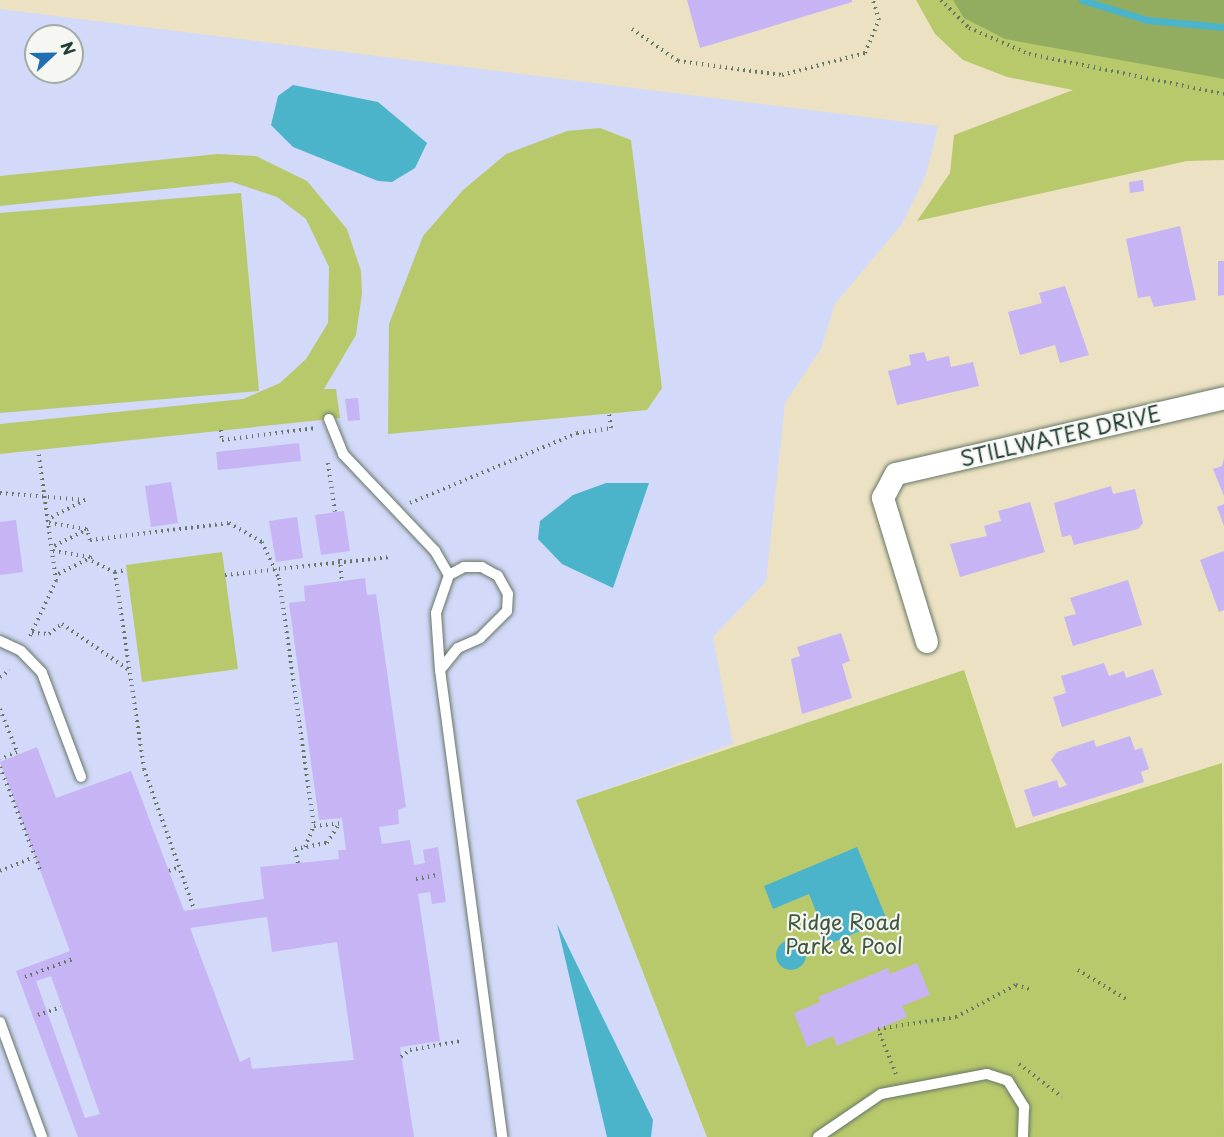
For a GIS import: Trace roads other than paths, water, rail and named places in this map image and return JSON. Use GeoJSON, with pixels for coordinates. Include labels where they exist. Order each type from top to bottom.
{"type":"FeatureCollection","features":[{"type":"Feature","properties":{"kind":"street","name":"STILLWATER DRIVE"},"geometry":{"type":"LineString","coordinates":[[927,642],[883,498],[896,474],[1224,398]]}},
{"type":"Feature","properties":{"kind":"lane"},"geometry":{"type":"LineString","coordinates":[[326,423],[343,454],[435,551],[449,575]]}},
{"type":"Feature","properties":{"kind":"lane"},"geometry":{"type":"LineString","coordinates":[[440,670],[458,648],[480,638],[507,611],[508,594],[498,576],[482,567],[464,567],[449,575],[435,613],[440,670],[502,1137]]}},
{"type":"Feature","properties":{"kind":"lane"},"geometry":{"type":"LineString","coordinates":[[0,641],[21,651],[42,673],[81,777]]}},
{"type":"Feature","properties":{"kind":"lane"},"geometry":{"type":"LineString","coordinates":[[0,1022],[42,1137]]}},
{"type":"Feature","properties":{"kind":"lane"},"geometry":{"type":"LineString","coordinates":[[824,1136],[881,1094],[987,1074],[1008,1081],[1024,1107],[1023,1137]]}},
{"type":"Feature","properties":{"kind":"water"},"geometry":{"type":"Polygon","coordinates":[[[293,85],[378,102],[427,143],[415,168],[392,182],[378,181],[293,147],[271,125],[278,96],[293,85]]]}},
{"type":"Feature","properties":{"kind":"water"},"geometry":{"type":"Polygon","coordinates":[[[606,483],[649,483],[613,588],[562,564],[538,539],[540,521],[573,495],[606,483]]]}},
{"type":"Feature","properties":{"kind":"water"},"geometry":{"type":"Polygon","coordinates":[[[857,847],[887,920],[829,944],[809,894],[773,909],[764,886],[857,847]]]}},
{"type":"Feature","properties":{"kind":"water"},"geometry":{"type":"Polygon","coordinates":[[[557,924],[653,1120],[651,1137],[607,1137],[557,924]]]}},
{"type":"Feature","properties":{"kind":"water"},"geometry":{"type":"Polygon","coordinates":[[[791,940],[801,945],[806,955],[801,965],[791,970],[781,965],[776,955],[781,945],[791,940]]]}},
{"type":"Feature","properties":{"kind":"waterway"},"geometry":{"type":"LineString","coordinates":[[1082,0],[1147,20],[1224,27]]}},
{"type":"Feature","properties":{"kind":"park label","name":"Ridge Road Park & Pool"},"geometry":{"type":"Point","coordinates":[844,933]}}]}
